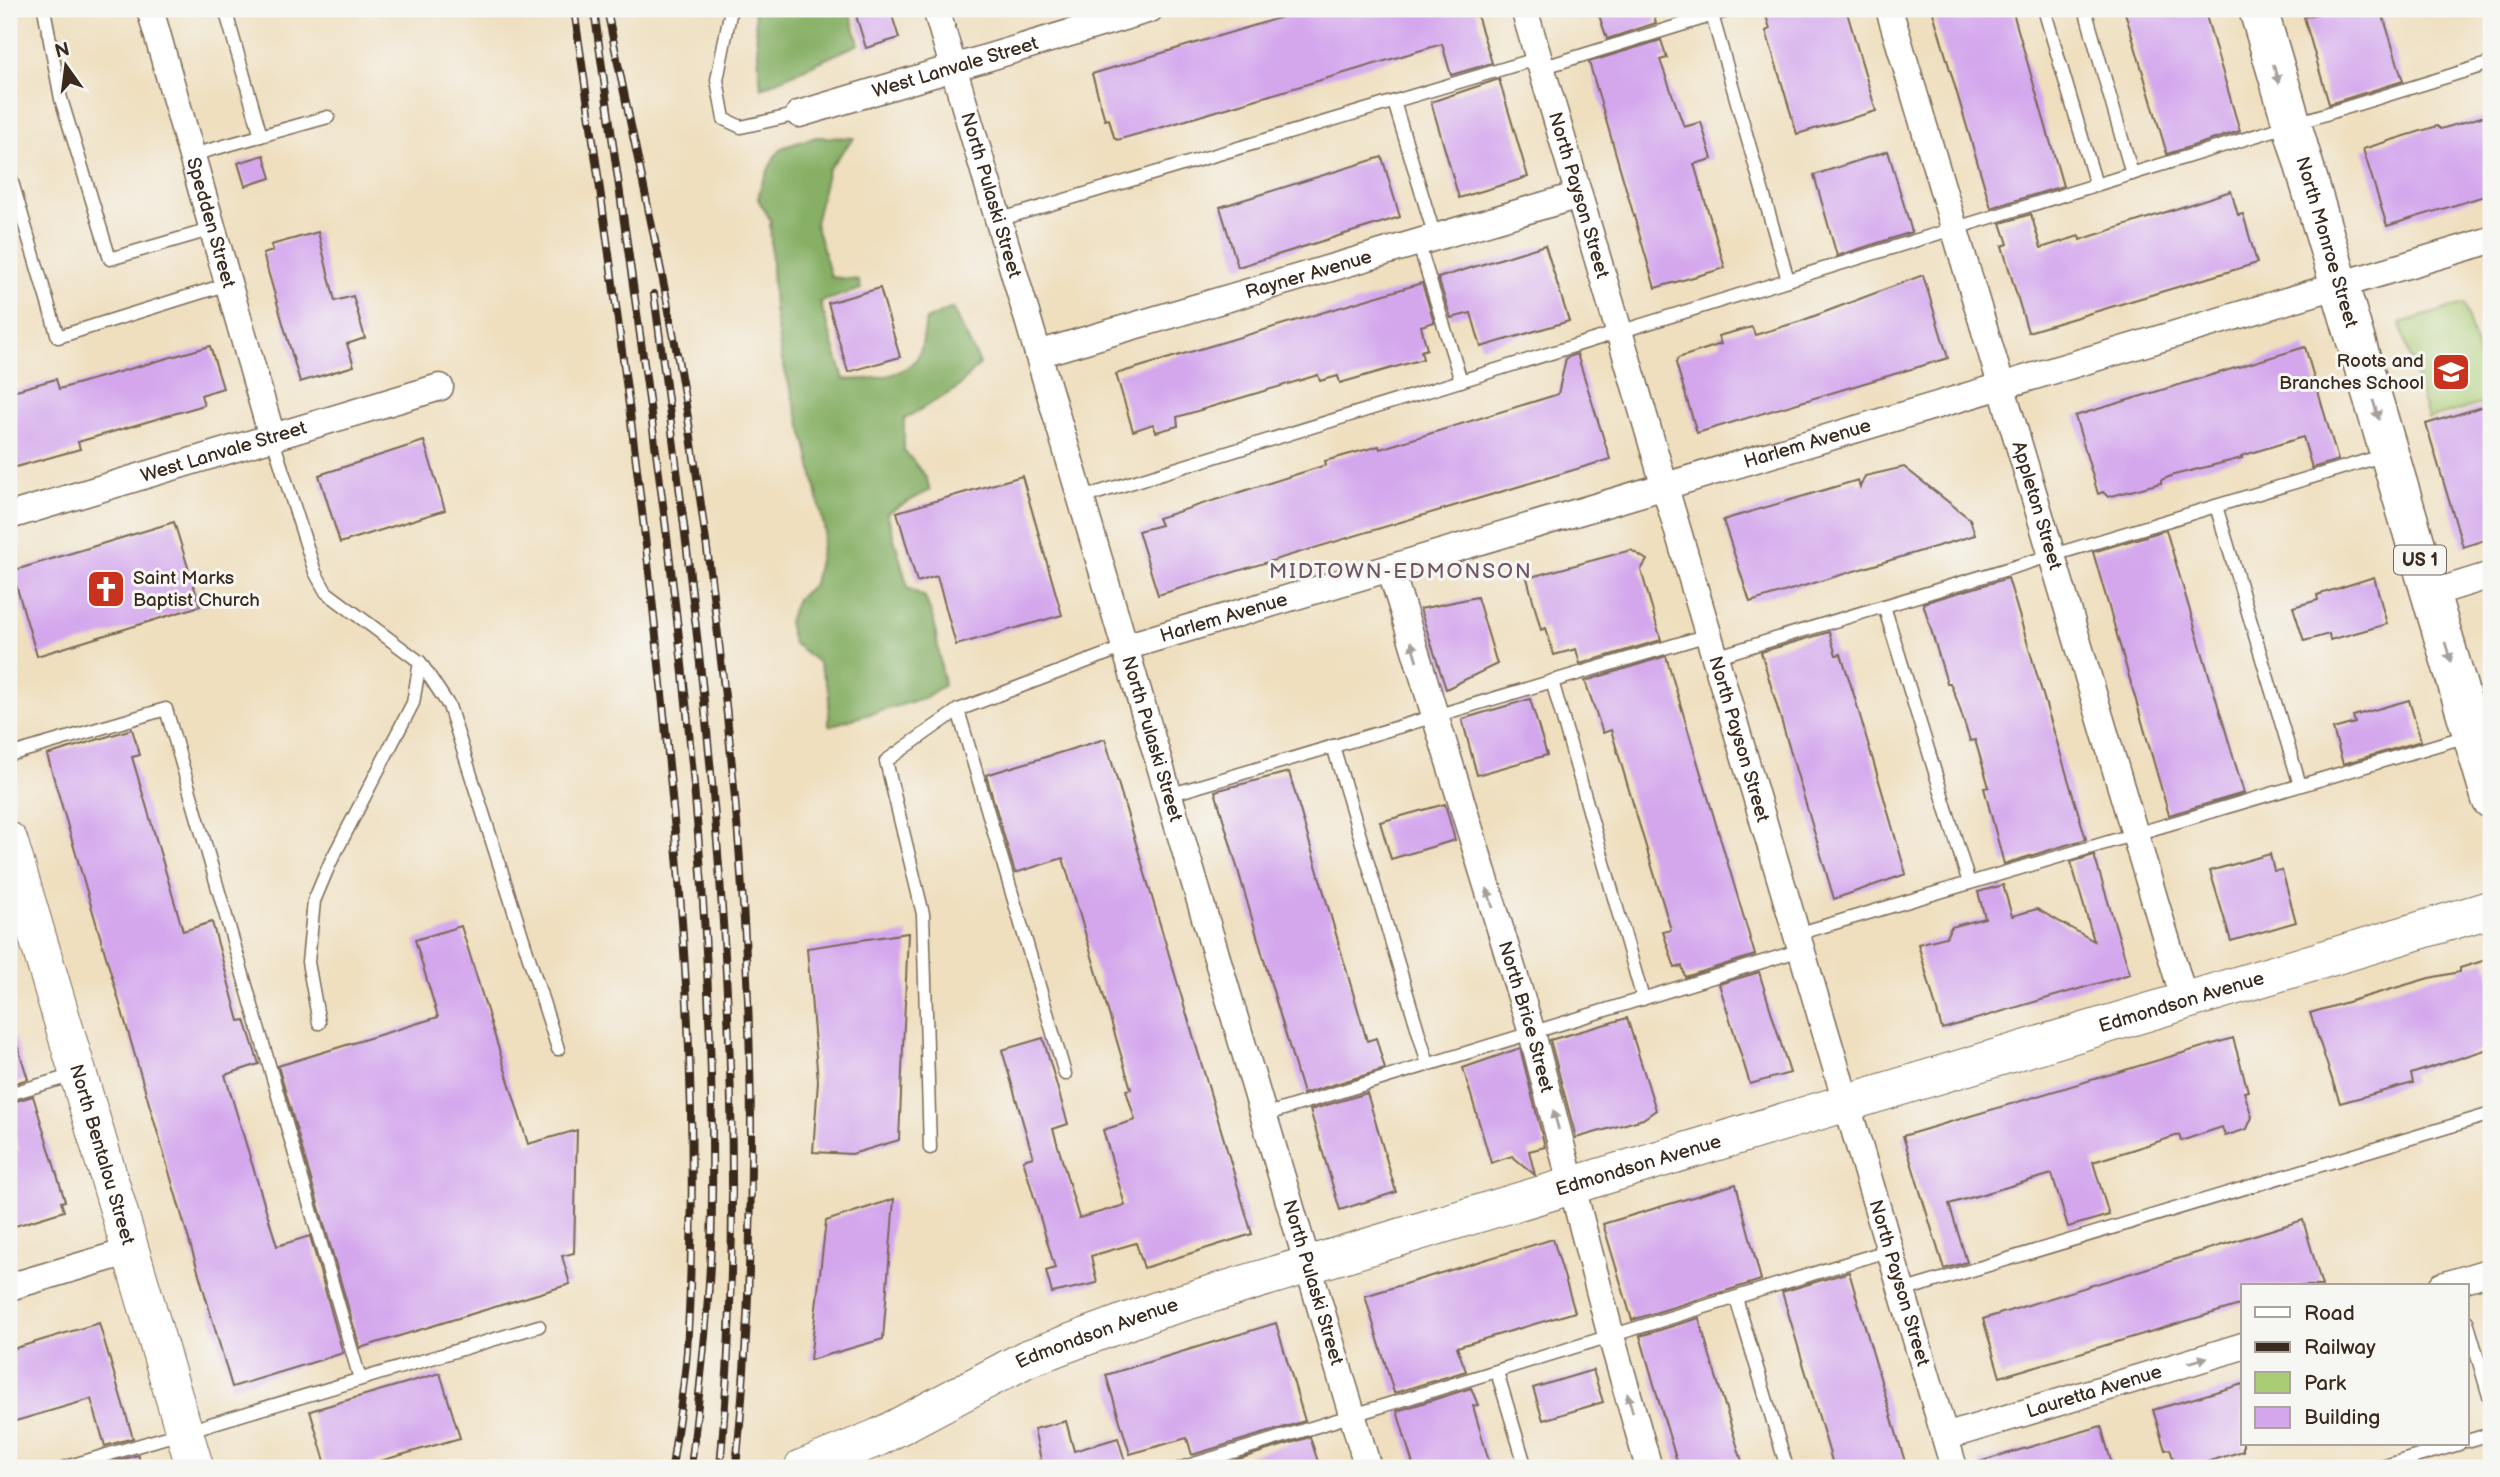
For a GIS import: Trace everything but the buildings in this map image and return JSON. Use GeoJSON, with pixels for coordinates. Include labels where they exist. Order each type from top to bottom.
{"type":"FeatureCollection","features":[{"type":"Feature","properties":{"kind":"main road","name":"North Monroe Street"},"geometry":{"type":"LineString","coordinates":[[2258,9],[2430,594],[2482,731],[2491,799]]}},
{"type":"Feature","properties":{"kind":"main road","name":"North Bentalou Street"},"geometry":{"type":"LineString","coordinates":[[9,841],[17,899],[78,1073],[195,1468]]}},
{"type":"Feature","properties":{"kind":"main road","name":"Edmondson Avenue"},"geometry":{"type":"LineString","coordinates":[[803,1468],[879,1437],[985,1378],[1077,1337],[1158,1310],[2491,909]]}},
{"type":"Feature","properties":{"kind":"street","name":"Spedden Street"},"geometry":{"type":"LineString","coordinates":[[150,9],[272,437]]}},
{"type":"Feature","properties":{"kind":"street","name":"North Pulaski Street"},"geometry":{"type":"LineString","coordinates":[[936,9],[1368,1468]]}},
{"type":"Feature","properties":{"kind":"street","name":"West Lanvale Street"},"geometry":{"type":"LineString","coordinates":[[799,114],[1150,9]]}},
{"type":"Feature","properties":{"kind":"street","name":"North Payson Street"},"geometry":{"type":"LineString","coordinates":[[1524,9],[1954,1468]]}},
{"type":"Feature","properties":{"kind":"street","name":"Appleton Street"},"geometry":{"type":"LineString","coordinates":[[1889,9],[2185,1002]]}},
{"type":"Feature","properties":{"kind":"street","name":"Rayner Avenue"},"geometry":{"type":"LineString","coordinates":[[1038,354],[1579,195]]}},
{"type":"Feature","properties":{"kind":"street","name":"Harlem Avenue"},"geometry":{"type":"LineString","coordinates":[[1125,647],[2491,240]]}},
{"type":"Feature","properties":{"kind":"street","name":"West Lanvale Street"},"geometry":{"type":"LineString","coordinates":[[9,516],[440,387]]}},
{"type":"Feature","properties":{"kind":"street","name":"North Brice Street"},"geometry":{"type":"LineString","coordinates":[[1390,568],[1532,1033],[1574,1185],[1611,1336],[1650,1468]]}},
{"type":"Feature","properties":{"kind":"street"},"geometry":{"type":"LineString","coordinates":[[2430,594],[2491,575]]}},
{"type":"Feature","properties":{"kind":"street"},"geometry":{"type":"LineString","coordinates":[[9,1287],[131,1251]]}},
{"type":"Feature","properties":{"kind":"street"},"geometry":{"type":"LineString","coordinates":[[2454,1284],[2491,1271]]}},
{"type":"Feature","properties":{"kind":"street","name":"Lauretta Avenue"},"geometry":{"type":"LineString","coordinates":[[1945,1437],[2241,1347]]}},
{"type":"Feature","properties":{"kind":"lane"},"geometry":{"type":"LineString","coordinates":[[44,9],[61,99],[110,259],[213,229]]}},
{"type":"Feature","properties":{"kind":"lane"},"geometry":{"type":"LineString","coordinates":[[225,9],[261,136]]}},
{"type":"Feature","properties":{"kind":"lane"},"geometry":{"type":"LineString","coordinates":[[731,9],[717,80],[724,119],[741,127],[799,114]]}},
{"type":"Feature","properties":{"kind":"lane"},"geometry":{"type":"LineString","coordinates":[[998,220],[1394,102],[1733,9]]}},
{"type":"Feature","properties":{"kind":"lane"},"geometry":{"type":"LineString","coordinates":[[2043,9],[2096,185]]}},
{"type":"Feature","properties":{"kind":"lane"},"geometry":{"type":"LineString","coordinates":[[2085,9],[2132,174]]}},
{"type":"Feature","properties":{"kind":"lane"},"geometry":{"type":"LineString","coordinates":[[1712,15],[1788,281]]}},
{"type":"Feature","properties":{"kind":"lane"},"geometry":{"type":"LineString","coordinates":[[1081,498],[2491,63]]}},
{"type":"Feature","properties":{"kind":"lane"},"geometry":{"type":"LineString","coordinates":[[1394,102],[1461,381]]}},
{"type":"Feature","properties":{"kind":"lane"},"geometry":{"type":"LineString","coordinates":[[192,155],[328,117]]}},
{"type":"Feature","properties":{"kind":"lane"},"geometry":{"type":"LineString","coordinates":[[9,172],[58,337],[228,284]]}},
{"type":"Feature","properties":{"kind":"lane"},"geometry":{"type":"LineString","coordinates":[[272,437],[315,572],[326,592],[420,662],[449,706],[464,746],[558,1049]]}},
{"type":"Feature","properties":{"kind":"lane"},"geometry":{"type":"LineString","coordinates":[[1169,794],[1552,681],[1884,606],[2388,454]]}},
{"type":"Feature","properties":{"kind":"lane"},"geometry":{"type":"LineString","coordinates":[[2216,506],[2300,785]]}},
{"type":"Feature","properties":{"kind":"lane"},"geometry":{"type":"LineString","coordinates":[[1884,606],[1969,883]]}},
{"type":"Feature","properties":{"kind":"lane"},"geometry":{"type":"LineString","coordinates":[[930,1148],[923,914],[886,761],[957,710],[1125,647]]}},
{"type":"Feature","properties":{"kind":"lane"},"geometry":{"type":"LineString","coordinates":[[319,1023],[308,962],[314,901],[330,863],[413,703],[420,662]]}},
{"type":"Feature","properties":{"kind":"lane"},"geometry":{"type":"LineString","coordinates":[[1552,681],[1643,999]]}},
{"type":"Feature","properties":{"kind":"lane"},"geometry":{"type":"LineString","coordinates":[[9,755],[166,709],[360,1379]]}},
{"type":"Feature","properties":{"kind":"lane"},"geometry":{"type":"LineString","coordinates":[[957,710],[1065,1074]]}},
{"type":"Feature","properties":{"kind":"lane"},"geometry":{"type":"LineString","coordinates":[[1264,1115],[1643,999],[1969,883],[2482,731]]}},
{"type":"Feature","properties":{"kind":"lane"},"geometry":{"type":"LineString","coordinates":[[1333,746],[1428,1065]]}},
{"type":"Feature","properties":{"kind":"lane"},"geometry":{"type":"LineString","coordinates":[[9,1094],[78,1073]]}},
{"type":"Feature","properties":{"kind":"lane"},"geometry":{"type":"LineString","coordinates":[[1902,1291],[2491,1114]]}},
{"type":"Feature","properties":{"kind":"lane"},"geometry":{"type":"LineString","coordinates":[[1189,1467],[1890,1250]]}},
{"type":"Feature","properties":{"kind":"lane"},"geometry":{"type":"LineString","coordinates":[[1736,1298],[1787,1468]]}},
{"type":"Feature","properties":{"kind":"lane"},"geometry":{"type":"LineString","coordinates":[[2468,1324],[2491,1403]]}},
{"type":"Feature","properties":{"kind":"lane"},"geometry":{"type":"LineString","coordinates":[[63,1468],[539,1326]]}},
{"type":"Feature","properties":{"kind":"lane"},"geometry":{"type":"LineString","coordinates":[[1497,1372],[1526,1468]]}},
{"type":"Feature","properties":{"kind":"lane"},"geometry":{"type":"LineString","coordinates":[[2468,1441],[2491,1434]]}},
{"type":"Feature","properties":{"kind":"lane"},"geometry":{"type":"LineString","coordinates":[[2378,1468],[2452,1446]]}},
{"type":"Feature","properties":{"kind":"green space"},"geometry":{"type":"Polygon","coordinates":[[[754,9],[849,9],[859,44],[761,88],[754,9]]]}},
{"type":"Feature","properties":{"kind":"green space"},"geometry":{"type":"Polygon","coordinates":[[[816,137],[854,138],[828,169],[815,223],[831,277],[858,280],[861,289],[820,302],[844,379],[883,377],[910,365],[921,350],[926,320],[952,308],[980,364],[956,389],[904,419],[904,450],[925,476],[930,490],[887,513],[908,588],[925,597],[934,622],[944,685],[924,698],[829,726],[829,692],[819,663],[793,643],[788,622],[797,599],[814,584],[825,531],[807,447],[782,360],[774,309],[770,219],[758,199],[761,185],[775,156],[784,147],[816,137]]]}},
{"type":"Feature","properties":{"kind":"green space"},"geometry":{"type":"Polygon","coordinates":[[[2464,304],[2491,401],[2428,419],[2400,323],[2464,304]]]}},
{"type":"Feature","properties":{"kind":"railway"},"geometry":{"type":"LineString","coordinates":[[574,9],[634,443],[671,785],[684,946],[691,1108],[691,1270],[686,1366],[672,1468]]}},
{"type":"Feature","properties":{"kind":"railway"},"geometry":{"type":"LineString","coordinates":[[594,9],[675,601],[703,898],[710,1047],[712,1230],[691,1468]]}},
{"type":"Feature","properties":{"kind":"railway"},"geometry":{"type":"LineString","coordinates":[[607,9],[662,276],[691,437],[725,693],[737,822],[746,951],[751,1210],[746,1339],[736,1468]]}},
{"type":"Feature","properties":{"kind":"railway"},"geometry":{"type":"LineString","coordinates":[[654,294],[707,733],[729,1026],[732,1173],[730,1321],[720,1468]]}},
{"type":"Feature","properties":{"kind":"place","name":"Roots and Branches School"},"geometry":{"type":"Point","coordinates":[2451,372]}},
{"type":"Feature","properties":{"kind":"place","name":"Saint Marks Baptist Church"},"geometry":{"type":"Point","coordinates":[106,589]}},
{"type":"Feature","properties":{"kind":"district","name":"MIDTOWN-EDMONSON"},"geometry":{"type":"Point","coordinates":[1401,571]}}]}
